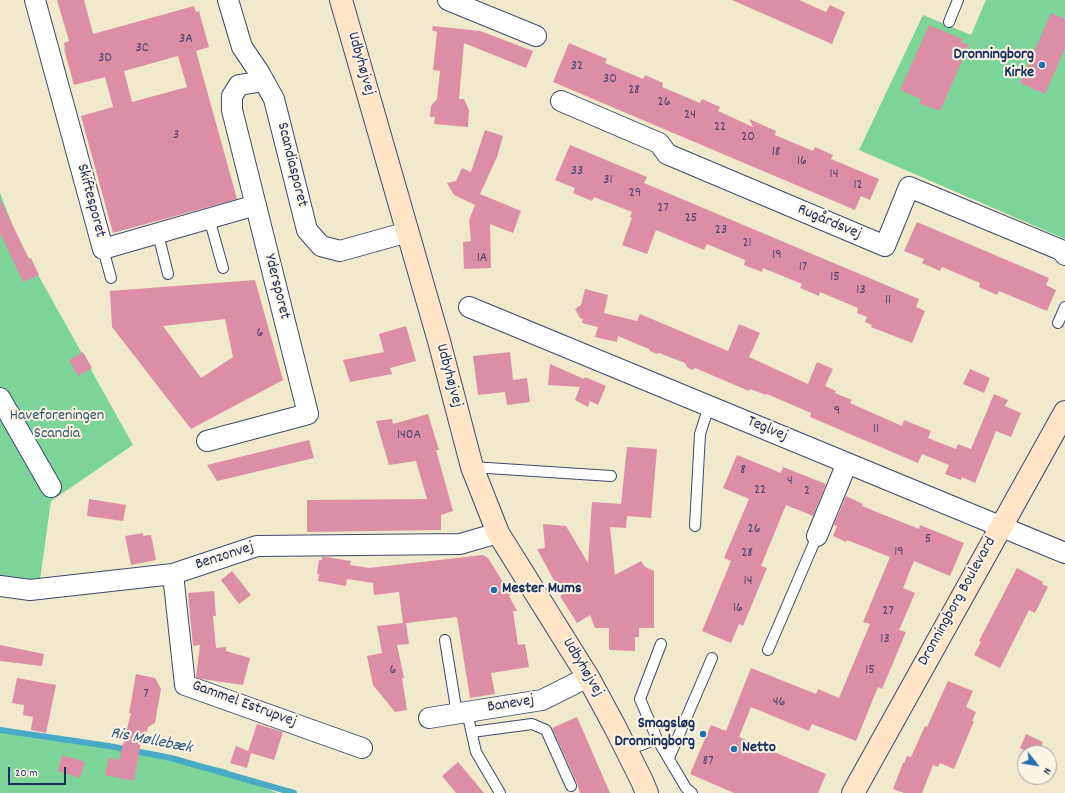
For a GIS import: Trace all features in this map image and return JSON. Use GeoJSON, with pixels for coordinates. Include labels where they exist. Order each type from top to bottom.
{"type":"FeatureCollection","features":[{"type":"Feature","properties":{"kind":"street","name":"Skiftesporet"},"geometry":{"type":"LineString","coordinates":[[35,0],[103,249],[256,205]]}},
{"type":"Feature","properties":{"kind":"street","name":"Scandiasporet"},"geometry":{"type":"LineString","coordinates":[[228,0],[242,47],[274,99],[307,230],[321,246],[340,251],[408,232]]}},
{"type":"Feature","properties":{"kind":"street","name":"Udbyhøjvej"},"geometry":{"type":"LineString","coordinates":[[341,0],[408,232],[472,467],[498,533],[588,677],[615,726],[624,751],[647,793]]}},
{"type":"Feature","properties":{"kind":"street"},"geometry":{"type":"LineString","coordinates":[[448,0],[536,36]]}},
{"type":"Feature","properties":{"kind":"street","name":"Ydersporet"},"geometry":{"type":"LineString","coordinates":[[207,441],[308,414],[232,110],[232,96],[240,85],[264,81]]}},
{"type":"Feature","properties":{"kind":"street","name":"Rugårdsvej"},"geometry":{"type":"LineString","coordinates":[[561,101],[659,143],[667,154],[884,246],[909,187],[1062,250],[1065,255]]}},
{"type":"Feature","properties":{"kind":"street","name":"Teglvej"},"geometry":{"type":"LineString","coordinates":[[468,307],[1065,553]]}},
{"type":"Feature","properties":{"kind":"street"},"geometry":{"type":"LineString","coordinates":[[0,398],[51,487]]}},
{"type":"Feature","properties":{"kind":"street","name":"Dronningborg Boulevard"},"geometry":{"type":"LineString","coordinates":[[853,793],[1065,412]]}},
{"type":"Feature","properties":{"kind":"street"},"geometry":{"type":"LineString","coordinates":[[817,536],[847,463]]}},
{"type":"Feature","properties":{"kind":"street","name":"Benzonvej"},"geometry":{"type":"LineString","coordinates":[[0,586],[30,590],[173,574],[257,546],[460,544],[498,533]]}},
{"type":"Feature","properties":{"kind":"street","name":"Gammel Estrupvej"},"geometry":{"type":"LineString","coordinates":[[173,574],[185,685],[362,748]]}},
{"type":"Feature","properties":{"kind":"street","name":"Banevej"},"geometry":{"type":"LineString","coordinates":[[429,718],[542,700],[588,677]]}},
{"type":"Feature","properties":{"kind":"street","name":"Udbyhøjvej"},"geometry":{"type":"LineString","coordinates":[[624,751],[632,793]]}},
{"type":"Feature","properties":{"kind":"lane"},"geometry":{"type":"LineString","coordinates":[[948,22],[958,0]]}},
{"type":"Feature","properties":{"kind":"lane"},"geometry":{"type":"LineString","coordinates":[[209,218],[224,268]]}},
{"type":"Feature","properties":{"kind":"lane"},"geometry":{"type":"LineString","coordinates":[[158,234],[168,274]]}},
{"type":"Feature","properties":{"kind":"lane"},"geometry":{"type":"LineString","coordinates":[[103,249],[111,278]]}},
{"type":"Feature","properties":{"kind":"lane"},"geometry":{"type":"LineString","coordinates":[[1058,323],[1065,307]]}},
{"type":"Feature","properties":{"kind":"lane"},"geometry":{"type":"LineString","coordinates":[[695,526],[700,434],[709,406]]}},
{"type":"Feature","properties":{"kind":"lane"},"geometry":{"type":"LineString","coordinates":[[472,467],[611,476]]}},
{"type":"Feature","properties":{"kind":"lane"},"geometry":{"type":"LineString","coordinates":[[768,650],[817,536]]}},
{"type":"Feature","properties":{"kind":"lane"},"geometry":{"type":"LineString","coordinates":[[445,640],[462,713],[472,732],[476,752],[500,793]]}},
{"type":"Feature","properties":{"kind":"lane"},"geometry":{"type":"LineString","coordinates":[[661,644],[640,699],[657,739],[686,788],[692,793]]}},
{"type":"Feature","properties":{"kind":"lane"},"geometry":{"type":"LineString","coordinates":[[669,758],[712,658]]}},
{"type":"Feature","properties":{"kind":"lane"},"geometry":{"type":"LineString","coordinates":[[472,732],[532,724],[546,730],[570,786]]}},
{"type":"Feature","properties":{"kind":"lane"},"geometry":{"type":"LineString","coordinates":[[624,751],[657,739]]}},
{"type":"Feature","properties":{"kind":"green space"},"geometry":{"type":"Polygon","coordinates":[[[986,0],[1065,0],[1065,239],[859,150],[923,15],[971,35],[986,0]]]}},
{"type":"Feature","properties":{"kind":"green space","name":"Haveforeningen Scandia"},"geometry":{"type":"Polygon","coordinates":[[[0,193],[17,237],[133,445],[51,501],[40,580],[0,576],[0,193]]]}},
{"type":"Feature","properties":{"kind":"green space"},"geometry":{"type":"Polygon","coordinates":[[[0,729],[115,746],[225,769],[277,793],[0,793],[0,729]]]}},
{"type":"Feature","properties":{"kind":"building"},"geometry":{"type":"Polygon","coordinates":[[[57,0],[84,0],[93,34],[194,6],[196,12],[199,11],[209,47],[196,51],[237,199],[113,233],[81,116],[113,107],[105,77],[74,85],[64,49],[64,43],[69,41],[57,0]],[[178,56],[124,71],[132,102],[187,87],[178,56]]]}},
{"type":"Feature","properties":{"kind":"building"},"geometry":{"type":"Polygon","coordinates":[[[732,0],[799,0],[826,12],[830,5],[845,12],[832,44],[732,0]]]}},
{"type":"Feature","properties":{"kind":"building","name":"Dronningborg Kirke"},"geometry":{"type":"Polygon","coordinates":[[[1051,13],[1065,19],[1065,48],[1045,94],[1020,83],[1051,13]]]}},
{"type":"Feature","properties":{"kind":"building"},"geometry":{"type":"Polygon","coordinates":[[[929,25],[962,39],[961,42],[969,45],[940,111],[919,103],[921,99],[900,90],[929,25]]]}},
{"type":"Feature","properties":{"kind":"building"},"geometry":{"type":"Polygon","coordinates":[[[433,26],[480,31],[533,51],[526,68],[464,43],[459,99],[464,99],[469,110],[468,127],[434,124],[435,117],[430,117],[431,106],[437,99],[440,71],[433,70],[437,32],[432,30],[433,26]]]}},
{"type":"Feature","properties":{"kind":"building"},"geometry":{"type":"Polygon","coordinates":[[[569,43],[607,59],[605,63],[643,79],[645,75],[663,83],[662,87],[700,103],[702,99],[720,107],[718,111],[753,127],[749,119],[776,131],[775,135],[813,151],[815,147],[833,155],[831,159],[879,179],[870,200],[861,196],[855,210],[553,82],[569,43]]]}},
{"type":"Feature","properties":{"kind":"building"},"geometry":{"type":"Polygon","coordinates":[[[485,130],[503,136],[497,157],[480,194],[521,211],[513,233],[490,224],[491,268],[464,269],[463,242],[471,241],[469,220],[475,205],[454,195],[447,183],[456,181],[462,168],[471,172],[485,130]]]}},
{"type":"Feature","properties":{"kind":"building"},"geometry":{"type":"Polygon","coordinates":[[[570,145],[647,177],[644,183],[919,299],[916,307],[925,311],[912,343],[871,327],[872,325],[865,322],[867,317],[857,313],[858,308],[820,292],[819,296],[800,288],[802,284],[763,268],[762,272],[744,265],[745,260],[707,244],[704,250],[656,230],[647,254],[622,245],[632,218],[630,217],[632,212],[594,197],[592,201],[573,193],[575,188],[555,180],[570,145]]]}},
{"type":"Feature","properties":{"kind":"building"},"geometry":{"type":"Polygon","coordinates":[[[0,199],[29,259],[31,258],[39,275],[23,282],[0,233],[0,199]]]}},
{"type":"Feature","properties":{"kind":"building"},"geometry":{"type":"Polygon","coordinates":[[[917,222],[1049,278],[1046,285],[1056,290],[1047,311],[999,291],[997,295],[979,287],[980,283],[942,267],[940,271],[922,263],[924,259],[904,251],[917,222]]]}},
{"type":"Feature","properties":{"kind":"building"},"geometry":{"type":"Polygon","coordinates":[[[255,280],[283,380],[191,429],[112,327],[110,291],[255,280]],[[225,319],[163,326],[201,378],[233,357],[225,319]]]}},
{"type":"Feature","properties":{"kind":"building"},"geometry":{"type":"Polygon","coordinates":[[[585,289],[608,295],[604,313],[637,321],[640,314],[728,351],[739,324],[760,333],[749,357],[808,384],[817,362],[833,369],[825,386],[836,391],[835,393],[852,400],[850,403],[902,426],[904,420],[931,431],[928,438],[956,449],[958,444],[971,449],[994,394],[1008,400],[1005,406],[1021,413],[1011,437],[996,431],[975,483],[962,477],[961,480],[945,474],[949,465],[922,454],[918,463],[810,417],[811,413],[767,394],[766,395],[750,389],[749,391],[695,368],[692,370],[687,367],[685,363],[659,353],[657,354],[618,336],[617,342],[595,337],[598,327],[582,323],[583,319],[580,318],[575,309],[581,305],[585,289]]]}},
{"type":"Feature","properties":{"kind":"building"},"geometry":{"type":"Polygon","coordinates":[[[406,326],[416,361],[390,368],[392,374],[350,382],[343,360],[384,352],[379,334],[406,326]]]}},
{"type":"Feature","properties":{"kind":"building"},"geometry":{"type":"Polygon","coordinates":[[[83,352],[92,368],[78,376],[69,360],[83,352]]]}},
{"type":"Feature","properties":{"kind":"building"},"geometry":{"type":"Polygon","coordinates":[[[510,352],[513,380],[527,378],[530,402],[507,405],[505,392],[478,395],[473,356],[510,352]]]}},
{"type":"Feature","properties":{"kind":"building"},"geometry":{"type":"Polygon","coordinates":[[[550,364],[584,379],[585,377],[606,386],[598,405],[590,401],[588,407],[575,400],[580,387],[548,385],[550,364]]]}},
{"type":"Feature","properties":{"kind":"building"},"geometry":{"type":"Polygon","coordinates":[[[970,369],[990,378],[984,393],[963,384],[970,369]]]}},
{"type":"Feature","properties":{"kind":"building"},"geometry":{"type":"Polygon","coordinates":[[[428,414],[439,450],[436,450],[453,511],[441,515],[441,530],[307,532],[307,500],[427,499],[416,461],[389,465],[376,421],[392,419],[393,424],[428,414]]]}},
{"type":"Feature","properties":{"kind":"building"},"geometry":{"type":"Polygon","coordinates":[[[309,440],[314,458],[217,481],[207,465],[309,440]]]}},
{"type":"Feature","properties":{"kind":"building"},"geometry":{"type":"Polygon","coordinates":[[[627,447],[657,449],[651,518],[627,516],[626,528],[610,527],[615,575],[641,561],[645,567],[654,571],[654,628],[639,628],[639,637],[635,637],[635,651],[609,650],[609,628],[595,628],[590,615],[577,623],[560,596],[562,595],[537,549],[545,548],[543,524],[566,526],[588,563],[592,502],[621,504],[627,447]]]}},
{"type":"Feature","properties":{"kind":"building"},"geometry":{"type":"Polygon","coordinates":[[[737,455],[781,473],[783,467],[826,484],[813,516],[786,505],[761,566],[767,568],[743,626],[739,624],[731,643],[702,631],[731,561],[724,558],[749,499],[723,488],[737,455]]]}},
{"type":"Feature","properties":{"kind":"building"},"geometry":{"type":"Polygon","coordinates":[[[846,496],[863,504],[862,506],[919,529],[920,525],[964,543],[950,576],[914,561],[903,588],[915,593],[899,630],[906,632],[882,689],[878,687],[856,741],[812,724],[809,731],[751,707],[739,737],[826,774],[818,793],[734,793],[690,774],[711,725],[726,731],[751,668],[816,694],[818,689],[839,698],[870,624],[863,622],[890,557],[833,536],[837,526],[834,525],[846,496]]]}},
{"type":"Feature","properties":{"kind":"building"},"geometry":{"type":"Polygon","coordinates":[[[89,499],[126,505],[123,521],[87,516],[89,499]]]}},
{"type":"Feature","properties":{"kind":"building"},"geometry":{"type":"Polygon","coordinates":[[[143,533],[143,536],[151,535],[156,560],[131,565],[125,536],[143,533]]]}},
{"type":"Feature","properties":{"kind":"building"},"geometry":{"type":"Polygon","coordinates":[[[483,555],[488,558],[511,595],[509,596],[517,611],[513,611],[518,645],[525,644],[529,667],[491,673],[495,694],[470,698],[457,617],[406,623],[409,644],[397,645],[404,678],[402,678],[407,710],[395,712],[373,685],[367,656],[382,653],[377,626],[403,623],[399,592],[374,595],[373,583],[347,579],[346,586],[318,581],[319,574],[317,574],[319,560],[322,560],[322,557],[326,557],[351,561],[350,565],[369,568],[483,555]]]}},
{"type":"Feature","properties":{"kind":"building"},"geometry":{"type":"Polygon","coordinates":[[[1017,568],[1043,582],[1042,584],[1048,587],[1035,613],[1029,610],[1000,668],[974,655],[981,642],[979,641],[1017,568]]]}},
{"type":"Feature","properties":{"kind":"building"},"geometry":{"type":"Polygon","coordinates":[[[232,571],[251,595],[239,604],[221,580],[232,571]]]}},
{"type":"Feature","properties":{"kind":"building"},"geometry":{"type":"Polygon","coordinates":[[[214,591],[216,616],[213,616],[216,648],[226,647],[226,651],[250,658],[243,685],[196,677],[200,645],[193,646],[188,593],[214,591]]]}},
{"type":"Feature","properties":{"kind":"building"},"geometry":{"type":"Polygon","coordinates":[[[0,645],[44,654],[42,666],[0,661],[0,645]]]}},
{"type":"Feature","properties":{"kind":"building"},"geometry":{"type":"Polygon","coordinates":[[[136,674],[155,678],[161,689],[155,723],[148,727],[144,742],[141,741],[134,781],[105,775],[109,758],[119,760],[131,713],[129,713],[136,674]]]}},
{"type":"Feature","properties":{"kind":"building"},"geometry":{"type":"Polygon","coordinates":[[[17,678],[56,685],[46,733],[31,730],[33,717],[23,715],[24,705],[12,703],[17,678]]]}},
{"type":"Feature","properties":{"kind":"building"},"geometry":{"type":"Polygon","coordinates":[[[948,681],[973,691],[966,707],[976,712],[972,721],[974,721],[954,769],[940,763],[938,767],[933,765],[922,793],[904,793],[893,789],[903,763],[907,756],[911,757],[925,726],[927,727],[948,681]]]}},
{"type":"Feature","properties":{"kind":"building"},"geometry":{"type":"Polygon","coordinates":[[[577,717],[610,793],[580,793],[577,783],[552,728],[577,717]]]}},
{"type":"Feature","properties":{"kind":"building"},"geometry":{"type":"Polygon","coordinates":[[[257,724],[283,732],[274,760],[251,753],[247,768],[230,763],[236,746],[248,751],[257,724]]]}},
{"type":"Feature","properties":{"kind":"building"},"geometry":{"type":"Polygon","coordinates":[[[1026,734],[1043,742],[1042,745],[1021,745],[1026,734]]]}},
{"type":"Feature","properties":{"kind":"building"},"geometry":{"type":"Polygon","coordinates":[[[62,755],[85,762],[80,778],[58,771],[62,755]]]}},
{"type":"Feature","properties":{"kind":"building"},"geometry":{"type":"Polygon","coordinates":[[[458,762],[484,793],[456,793],[442,776],[458,762]]]}},
{"type":"Feature","properties":{"kind":"waterway","name":"Ris Møllebæk"},"geometry":{"type":"LineString","coordinates":[[0,730],[109,746],[171,758],[294,793]]}},
{"type":"Feature","properties":{"kind":"place","name":"Dronningborg Kirke"},"geometry":{"type":"Point","coordinates":[1042,65]}},
{"type":"Feature","properties":{"kind":"place","name":"Mester Mums"},"geometry":{"type":"Point","coordinates":[494,590]}},
{"type":"Feature","properties":{"kind":"place","name":"Smagsløg Dronningborg"},"geometry":{"type":"Point","coordinates":[703,734]}},
{"type":"Feature","properties":{"kind":"place","name":"Netto"},"geometry":{"type":"Point","coordinates":[734,749]}}]}
